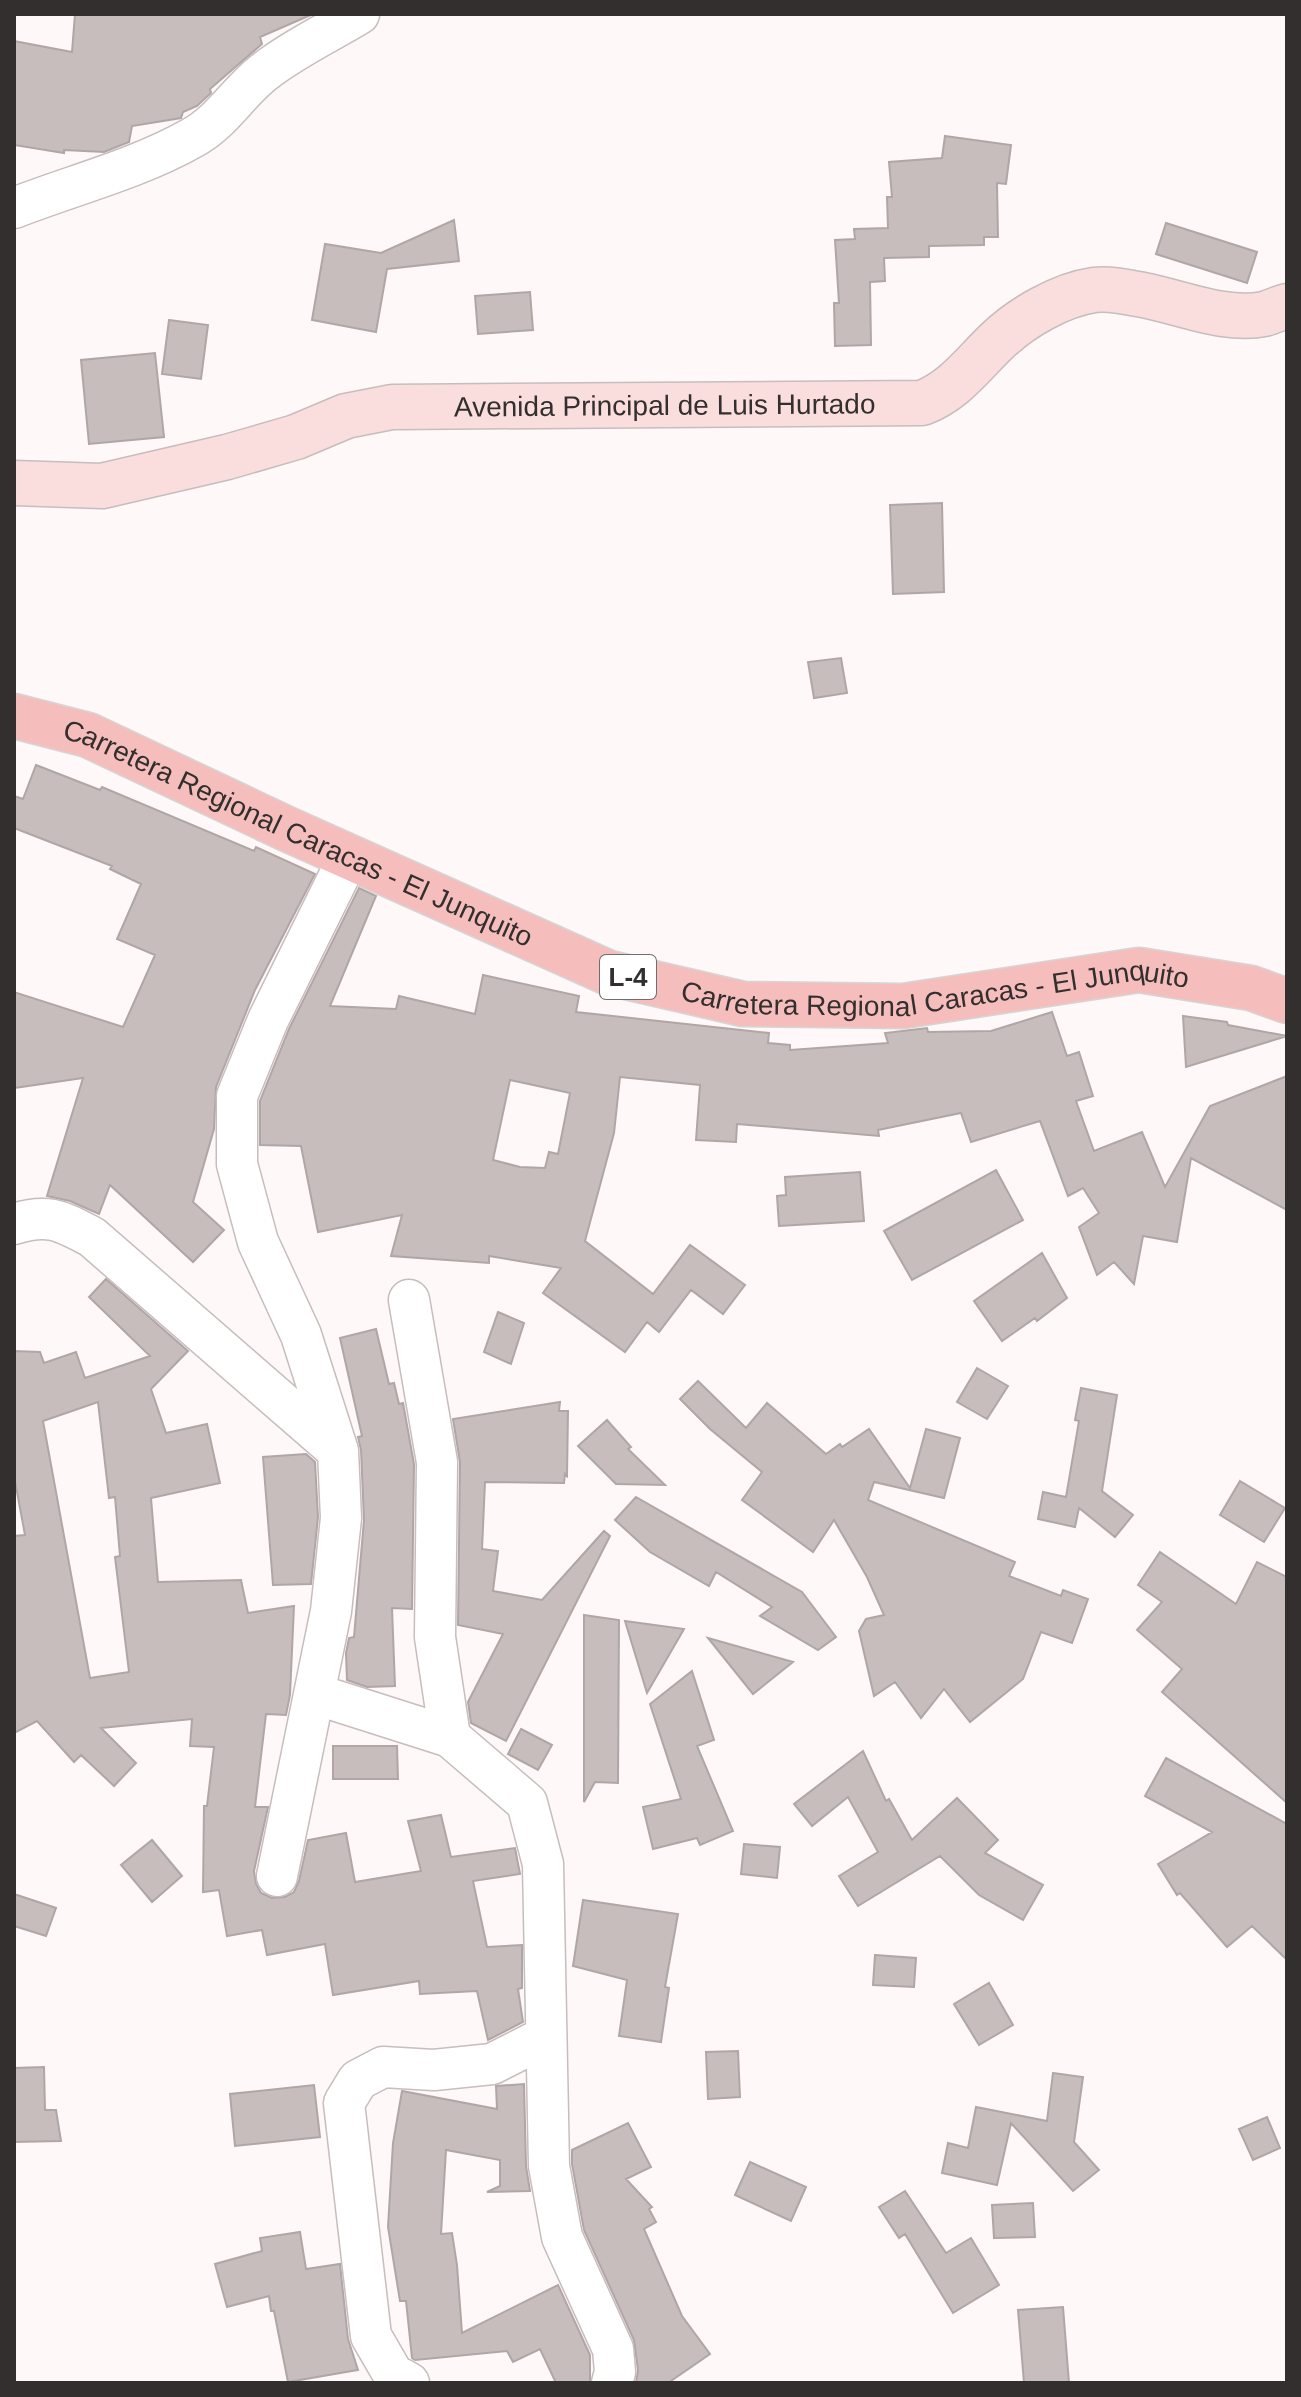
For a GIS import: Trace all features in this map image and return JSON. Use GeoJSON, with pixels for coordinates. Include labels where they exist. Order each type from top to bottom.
{"type":"FeatureCollection","features":[{"type":"Feature","properties":{"kind":"main road","name":"Carretera Regional Caracas - El Junquito"},"geometry":{"type":"LineString","coordinates":[[14,716],[88,735],[609,973],[743,1004],[903,1006],[1139,970],[1251,988],[1287,1001]]}},
{"type":"Feature","properties":{"kind":"street"},"geometry":{"type":"LineString","coordinates":[[14,208],[193,138],[222,118],[241,93],[264,71],[359,14]]}},
{"type":"Feature","properties":{"kind":"street","name":"Avenida Principal de Luis Hurtado"},"geometry":{"type":"LineString","coordinates":[[14,483],[102,486],[227,457],[296,437],[346,416],[392,407],[922,403],[940,396],[969,372],[998,340],[1030,317],[1064,299],[1095,290],[1128,292],[1230,314],[1262,314],[1287,306]]}},
{"type":"Feature","properties":{"kind":"street"},"geometry":{"type":"LineString","coordinates":[[277,1876],[331,1611],[341,1518],[338,1451],[301,1335],[258,1242],[237,1164],[237,1096],[268,1020],[349,856]]}},
{"type":"Feature","properties":{"kind":"street"},"geometry":{"type":"LineString","coordinates":[[14,1224],[34,1218],[60,1221],[92,1237],[338,1451]]}},
{"type":"Feature","properties":{"kind":"street"},"geometry":{"type":"LineString","coordinates":[[409,1300],[437,1462],[435,1637],[450,1737]]}},
{"type":"Feature","properties":{"kind":"street"},"geometry":{"type":"LineString","coordinates":[[315,1694],[450,1737],[527,1803],[543,1864],[549,2166],[562,2237],[613,2349],[615,2372],[612,2383]]}},
{"type":"Feature","properties":{"kind":"street"},"geometry":{"type":"LineString","coordinates":[[409,2383],[393,2374],[371,2336],[344,2103],[358,2080],[383,2067],[434,2070],[492,2064],[545,2037]]}},
{"type":"Feature","properties":{"kind":"building"},"geometry":{"type":"Polygon","coordinates":[[[75,14],[313,14],[260,37],[262,44],[210,89],[211,93],[197,106],[183,112],[181,118],[132,126],[129,142],[104,152],[64,150],[64,153],[14,145],[14,41],[72,52],[75,14]]]}},
{"type":"Feature","properties":{"kind":"building"},"geometry":{"type":"Polygon","coordinates":[[[945,136],[1011,145],[1006,184],[997,183],[998,237],[984,237],[984,245],[929,246],[929,257],[884,258],[885,281],[870,282],[871,345],[835,346],[834,303],[839,303],[835,240],[855,239],[854,229],[888,228],[887,197],[892,197],[889,162],[942,158],[945,136]]]}},
{"type":"Feature","properties":{"kind":"building"},"geometry":{"type":"Polygon","coordinates":[[[454,220],[459,261],[387,269],[376,332],[312,320],[325,244],[381,253],[454,220]]]}},
{"type":"Feature","properties":{"kind":"building"},"geometry":{"type":"Polygon","coordinates":[[[1166,223],[1257,252],[1247,283],[1156,254],[1166,223]]]}},
{"type":"Feature","properties":{"kind":"building"},"geometry":{"type":"Polygon","coordinates":[[[530,292],[533,330],[478,334],[475,296],[530,292]]]}},
{"type":"Feature","properties":{"kind":"building"},"geometry":{"type":"Polygon","coordinates":[[[169,320],[208,325],[201,379],[162,374],[169,320]]]}},
{"type":"Feature","properties":{"kind":"building"},"geometry":{"type":"Polygon","coordinates":[[[155,353],[164,437],[89,444],[81,360],[155,353]]]}},
{"type":"Feature","properties":{"kind":"building"},"geometry":{"type":"Polygon","coordinates":[[[942,503],[944,592],[893,594],[890,505],[942,503]]]}},
{"type":"Feature","properties":{"kind":"building"},"geometry":{"type":"Polygon","coordinates":[[[841,658],[847,693],[814,698],[808,662],[841,658]]]}},
{"type":"Feature","properties":{"kind":"building"},"geometry":{"type":"Polygon","coordinates":[[[36,765],[100,790],[102,787],[254,851],[256,847],[315,874],[255,990],[216,1087],[214,1129],[193,1202],[224,1230],[193,1262],[110,1185],[99,1214],[70,1201],[47,1196],[83,1078],[14,1088],[14,992],[123,1027],[155,955],[117,939],[141,884],[110,869],[112,866],[14,828],[14,796],[23,799],[36,765]]]}},
{"type":"Feature","properties":{"kind":"building"},"geometry":{"type":"Polygon","coordinates":[[[359,888],[376,896],[330,1006],[396,1009],[399,996],[475,1014],[483,975],[579,996],[576,1012],[769,1033],[768,1043],[790,1045],[790,1050],[888,1043],[885,1033],[927,1028],[928,1032],[991,1031],[1052,1012],[1067,1056],[1079,1052],[1093,1096],[1076,1101],[1094,1151],[1142,1132],[1165,1187],[1210,1106],[1287,1076],[1287,1210],[1191,1158],[1177,1242],[1143,1236],[1134,1284],[1114,1262],[1097,1275],[1079,1227],[1099,1213],[1083,1188],[1068,1196],[1040,1121],[971,1142],[961,1113],[878,1130],[879,1136],[737,1124],[736,1142],[696,1140],[700,1085],[620,1077],[614,1133],[585,1241],[653,1294],[690,1245],[745,1285],[723,1314],[691,1290],[659,1332],[647,1322],[625,1352],[543,1293],[561,1268],[489,1256],[489,1263],[391,1256],[402,1215],[318,1232],[301,1146],[260,1145],[260,1101],[289,1029],[359,888]],[[510,1080],[493,1160],[520,1167],[545,1168],[549,1152],[558,1154],[570,1093],[510,1080]]]}},
{"type":"Feature","properties":{"kind":"building"},"geometry":{"type":"Polygon","coordinates":[[[1183,1016],[1227,1022],[1228,1025],[1287,1036],[1186,1067],[1183,1016]]]}},
{"type":"Feature","properties":{"kind":"building"},"geometry":{"type":"Polygon","coordinates":[[[996,1170],[1023,1220],[912,1280],[884,1231],[996,1170]]]}},
{"type":"Feature","properties":{"kind":"building"},"geometry":{"type":"Polygon","coordinates":[[[860,1172],[864,1221],[779,1226],[777,1196],[786,1195],[785,1177],[860,1172]]]}},
{"type":"Feature","properties":{"kind":"building"},"geometry":{"type":"Polygon","coordinates":[[[1042,1253],[1067,1298],[1037,1321],[1035,1318],[1002,1341],[974,1301],[1042,1253]]]}},
{"type":"Feature","properties":{"kind":"building"},"geometry":{"type":"Polygon","coordinates":[[[106,1279],[188,1351],[151,1389],[166,1433],[207,1424],[220,1483],[151,1498],[158,1582],[241,1580],[248,1613],[294,1606],[290,1695],[286,1715],[266,1714],[255,1807],[268,1807],[254,1871],[261,1893],[272,1898],[285,1897],[294,1892],[308,1840],[346,1833],[355,1882],[421,1871],[408,1821],[441,1815],[451,1857],[515,1848],[520,1874],[473,1881],[487,1947],[522,1945],[522,1988],[518,1989],[523,2022],[488,2040],[477,1991],[420,1994],[419,1981],[333,1995],[325,1944],[267,1955],[262,1930],[227,1936],[219,1890],[203,1892],[204,1806],[207,1806],[214,1747],[190,1746],[192,1719],[101,1728],[136,1763],[114,1786],[81,1755],[74,1762],[37,1721],[14,1733],[14,1536],[25,1535],[14,1476],[14,1351],[40,1352],[44,1363],[76,1352],[85,1378],[150,1356],[89,1297],[106,1279]],[[98,1402],[43,1421],[90,1678],[129,1672],[115,1557],[120,1556],[115,1497],[109,1498],[98,1402]]]}},
{"type":"Feature","properties":{"kind":"building"},"geometry":{"type":"Polygon","coordinates":[[[498,1312],[524,1323],[511,1364],[484,1352],[498,1312]]]}},
{"type":"Feature","properties":{"kind":"building"},"geometry":{"type":"Polygon","coordinates":[[[376,1329],[389,1384],[394,1383],[399,1404],[403,1403],[414,1464],[412,1609],[392,1608],[395,1686],[367,1687],[347,1680],[346,1653],[349,1638],[354,1637],[364,1520],[358,1437],[362,1436],[340,1338],[376,1329]]]}},
{"type":"Feature","properties":{"kind":"building"},"geometry":{"type":"Polygon","coordinates":[[[977,1368],[1008,1386],[987,1419],[957,1402],[977,1368]]]}},
{"type":"Feature","properties":{"kind":"building"},"geometry":{"type":"Polygon","coordinates":[[[698,1381],[746,1428],[767,1403],[826,1454],[869,1429],[910,1488],[926,1429],[960,1438],[944,1498],[874,1482],[868,1500],[1015,1562],[1009,1576],[1061,1596],[1063,1590],[1088,1599],[1072,1643],[1041,1632],[1023,1679],[970,1722],[944,1689],[921,1718],[895,1682],[874,1696],[859,1631],[866,1619],[884,1615],[867,1577],[834,1520],[813,1552],[742,1500],[762,1472],[710,1429],[680,1399],[698,1381]]]}},
{"type":"Feature","properties":{"kind":"building"},"geometry":{"type":"Polygon","coordinates":[[[1081,1388],[1117,1395],[1102,1491],[1133,1515],[1115,1537],[1079,1508],[1075,1527],[1038,1519],[1043,1492],[1066,1497],[1079,1421],[1075,1420],[1081,1388]]]}},
{"type":"Feature","properties":{"kind":"building"},"geometry":{"type":"Polygon","coordinates":[[[560,1402],[559,1411],[568,1411],[567,1476],[565,1474],[564,1483],[485,1482],[482,1549],[498,1551],[493,1591],[542,1600],[604,1531],[610,1536],[506,1741],[471,1723],[468,1702],[503,1634],[458,1625],[460,1462],[453,1419],[560,1402]]]}},
{"type":"Feature","properties":{"kind":"building"},"geometry":{"type":"Polygon","coordinates":[[[607,1420],[631,1447],[628,1449],[665,1485],[616,1484],[578,1446],[607,1420]]]}},
{"type":"Feature","properties":{"kind":"building"},"geometry":{"type":"Polygon","coordinates":[[[306,1454],[315,1462],[318,1517],[311,1584],[273,1585],[263,1457],[306,1454]]]}},
{"type":"Feature","properties":{"kind":"building"},"geometry":{"type":"Polygon","coordinates":[[[1240,1481],[1285,1508],[1264,1542],[1220,1515],[1240,1481]]]}},
{"type":"Feature","properties":{"kind":"building"},"geometry":{"type":"Polygon","coordinates":[[[636,1497],[802,1592],[836,1637],[818,1650],[760,1616],[772,1607],[716,1572],[709,1586],[650,1552],[615,1520],[636,1497]]]}},
{"type":"Feature","properties":{"kind":"building"},"geometry":{"type":"Polygon","coordinates":[[[1160,1552],[1236,1604],[1257,1562],[1287,1577],[1287,1803],[1162,1692],[1182,1669],[1137,1630],[1162,1602],[1138,1585],[1160,1552]]]}},
{"type":"Feature","properties":{"kind":"building"},"geometry":{"type":"Polygon","coordinates":[[[584,1615],[619,1620],[618,1783],[595,1782],[584,1802],[584,1615]]]}},
{"type":"Feature","properties":{"kind":"building"},"geometry":{"type":"Polygon","coordinates":[[[625,1621],[684,1629],[647,1693],[625,1621]]]}},
{"type":"Feature","properties":{"kind":"building"},"geometry":{"type":"Polygon","coordinates":[[[708,1638],[793,1662],[753,1694],[708,1638]]]}},
{"type":"Feature","properties":{"kind":"building"},"geometry":{"type":"Polygon","coordinates":[[[692,1671],[714,1740],[697,1746],[733,1831],[700,1845],[697,1838],[653,1849],[643,1807],[681,1799],[650,1704],[692,1671]]]}},
{"type":"Feature","properties":{"kind":"building"},"geometry":{"type":"Polygon","coordinates":[[[521,1729],[552,1745],[538,1770],[508,1754],[521,1729]]]}},
{"type":"Feature","properties":{"kind":"building"},"geometry":{"type":"Polygon","coordinates":[[[333,1746],[397,1746],[398,1779],[333,1779],[333,1746]]]}},
{"type":"Feature","properties":{"kind":"building"},"geometry":{"type":"Polygon","coordinates":[[[863,1751],[886,1801],[889,1799],[912,1840],[957,1798],[998,1840],[985,1853],[1043,1885],[1023,1920],[979,1895],[940,1856],[858,1906],[839,1876],[878,1852],[848,1797],[812,1826],[794,1804],[863,1751]]]}},
{"type":"Feature","properties":{"kind":"building"},"geometry":{"type":"Polygon","coordinates":[[[1166,1758],[1287,1824],[1287,1960],[1252,1926],[1227,1947],[1180,1893],[1177,1895],[1158,1864],[1212,1832],[1145,1796],[1166,1758]]]}},
{"type":"Feature","properties":{"kind":"building"},"geometry":{"type":"Polygon","coordinates":[[[152,1840],[182,1876],[152,1902],[121,1865],[152,1840]]]}},
{"type":"Feature","properties":{"kind":"building"},"geometry":{"type":"Polygon","coordinates":[[[744,1844],[780,1847],[777,1878],[741,1874],[744,1844]]]}},
{"type":"Feature","properties":{"kind":"building"},"geometry":{"type":"Polygon","coordinates":[[[14,1894],[56,1908],[46,1936],[14,1926],[14,1894]]]}},
{"type":"Feature","properties":{"kind":"building"},"geometry":{"type":"Polygon","coordinates":[[[583,1900],[678,1914],[665,1987],[669,1988],[661,2042],[619,2036],[627,1980],[573,1966],[583,1900]]]}},
{"type":"Feature","properties":{"kind":"building"},"geometry":{"type":"Polygon","coordinates":[[[875,1955],[916,1958],[914,1987],[873,1985],[875,1955]]]}},
{"type":"Feature","properties":{"kind":"building"},"geometry":{"type":"Polygon","coordinates":[[[989,1983],[1013,2025],[979,2045],[954,2004],[989,1983]]]}},
{"type":"Feature","properties":{"kind":"building"},"geometry":{"type":"Polygon","coordinates":[[[738,2051],[740,2097],[708,2099],[706,2052],[738,2051]]]}},
{"type":"Feature","properties":{"kind":"building"},"geometry":{"type":"Polygon","coordinates":[[[44,2067],[45,2110],[56,2110],[61,2141],[14,2142],[14,2068],[44,2067]]]}},
{"type":"Feature","properties":{"kind":"building"},"geometry":{"type":"Polygon","coordinates":[[[1053,2073],[1083,2077],[1074,2142],[1099,2170],[1073,2191],[1011,2123],[997,2185],[942,2173],[948,2143],[968,2148],[976,2107],[1047,2121],[1053,2073]]]}},
{"type":"Feature","properties":{"kind":"building"},"geometry":{"type":"Polygon","coordinates":[[[524,2084],[526,2166],[530,2191],[487,2192],[500,2186],[500,2160],[446,2150],[441,2234],[452,2233],[462,2333],[558,2285],[590,2355],[590,2383],[556,2383],[540,2349],[513,2362],[507,2351],[412,2358],[406,2301],[400,2301],[388,2227],[393,2143],[402,2091],[497,2109],[496,2086],[524,2084]]]}},
{"type":"Feature","properties":{"kind":"building"},"geometry":{"type":"Polygon","coordinates":[[[314,2085],[320,2137],[235,2146],[230,2094],[314,2085]]]}},
{"type":"Feature","properties":{"kind":"building"},"geometry":{"type":"Polygon","coordinates":[[[1267,2117],[1280,2148],[1253,2160],[1239,2129],[1267,2117]]]}},
{"type":"Feature","properties":{"kind":"building"},"geometry":{"type":"Polygon","coordinates":[[[628,2123],[651,2167],[626,2179],[652,2207],[649,2209],[656,2222],[644,2229],[682,2316],[710,2354],[668,2383],[636,2383],[638,2370],[634,2340],[584,2230],[572,2164],[572,2150],[628,2123]]]}},
{"type":"Feature","properties":{"kind":"building"},"geometry":{"type":"Polygon","coordinates":[[[750,2162],[806,2187],[791,2221],[735,2195],[750,2162]]]}},
{"type":"Feature","properties":{"kind":"building"},"geometry":{"type":"Polygon","coordinates":[[[905,2191],[946,2253],[971,2238],[999,2285],[953,2313],[905,2234],[899,2238],[879,2207],[905,2191]]]}},
{"type":"Feature","properties":{"kind":"building"},"geometry":{"type":"Polygon","coordinates":[[[1033,2203],[1035,2237],[994,2238],[992,2205],[1033,2203]]]}},
{"type":"Feature","properties":{"kind":"building"},"geometry":{"type":"Polygon","coordinates":[[[300,2232],[306,2269],[340,2264],[348,2339],[358,2370],[288,2382],[269,2296],[227,2307],[215,2264],[262,2251],[260,2238],[300,2232]]]}},
{"type":"Feature","properties":{"kind":"building"},"geometry":{"type":"Polygon","coordinates":[[[1063,2307],[1069,2383],[1024,2383],[1018,2310],[1063,2307]]]}}]}
